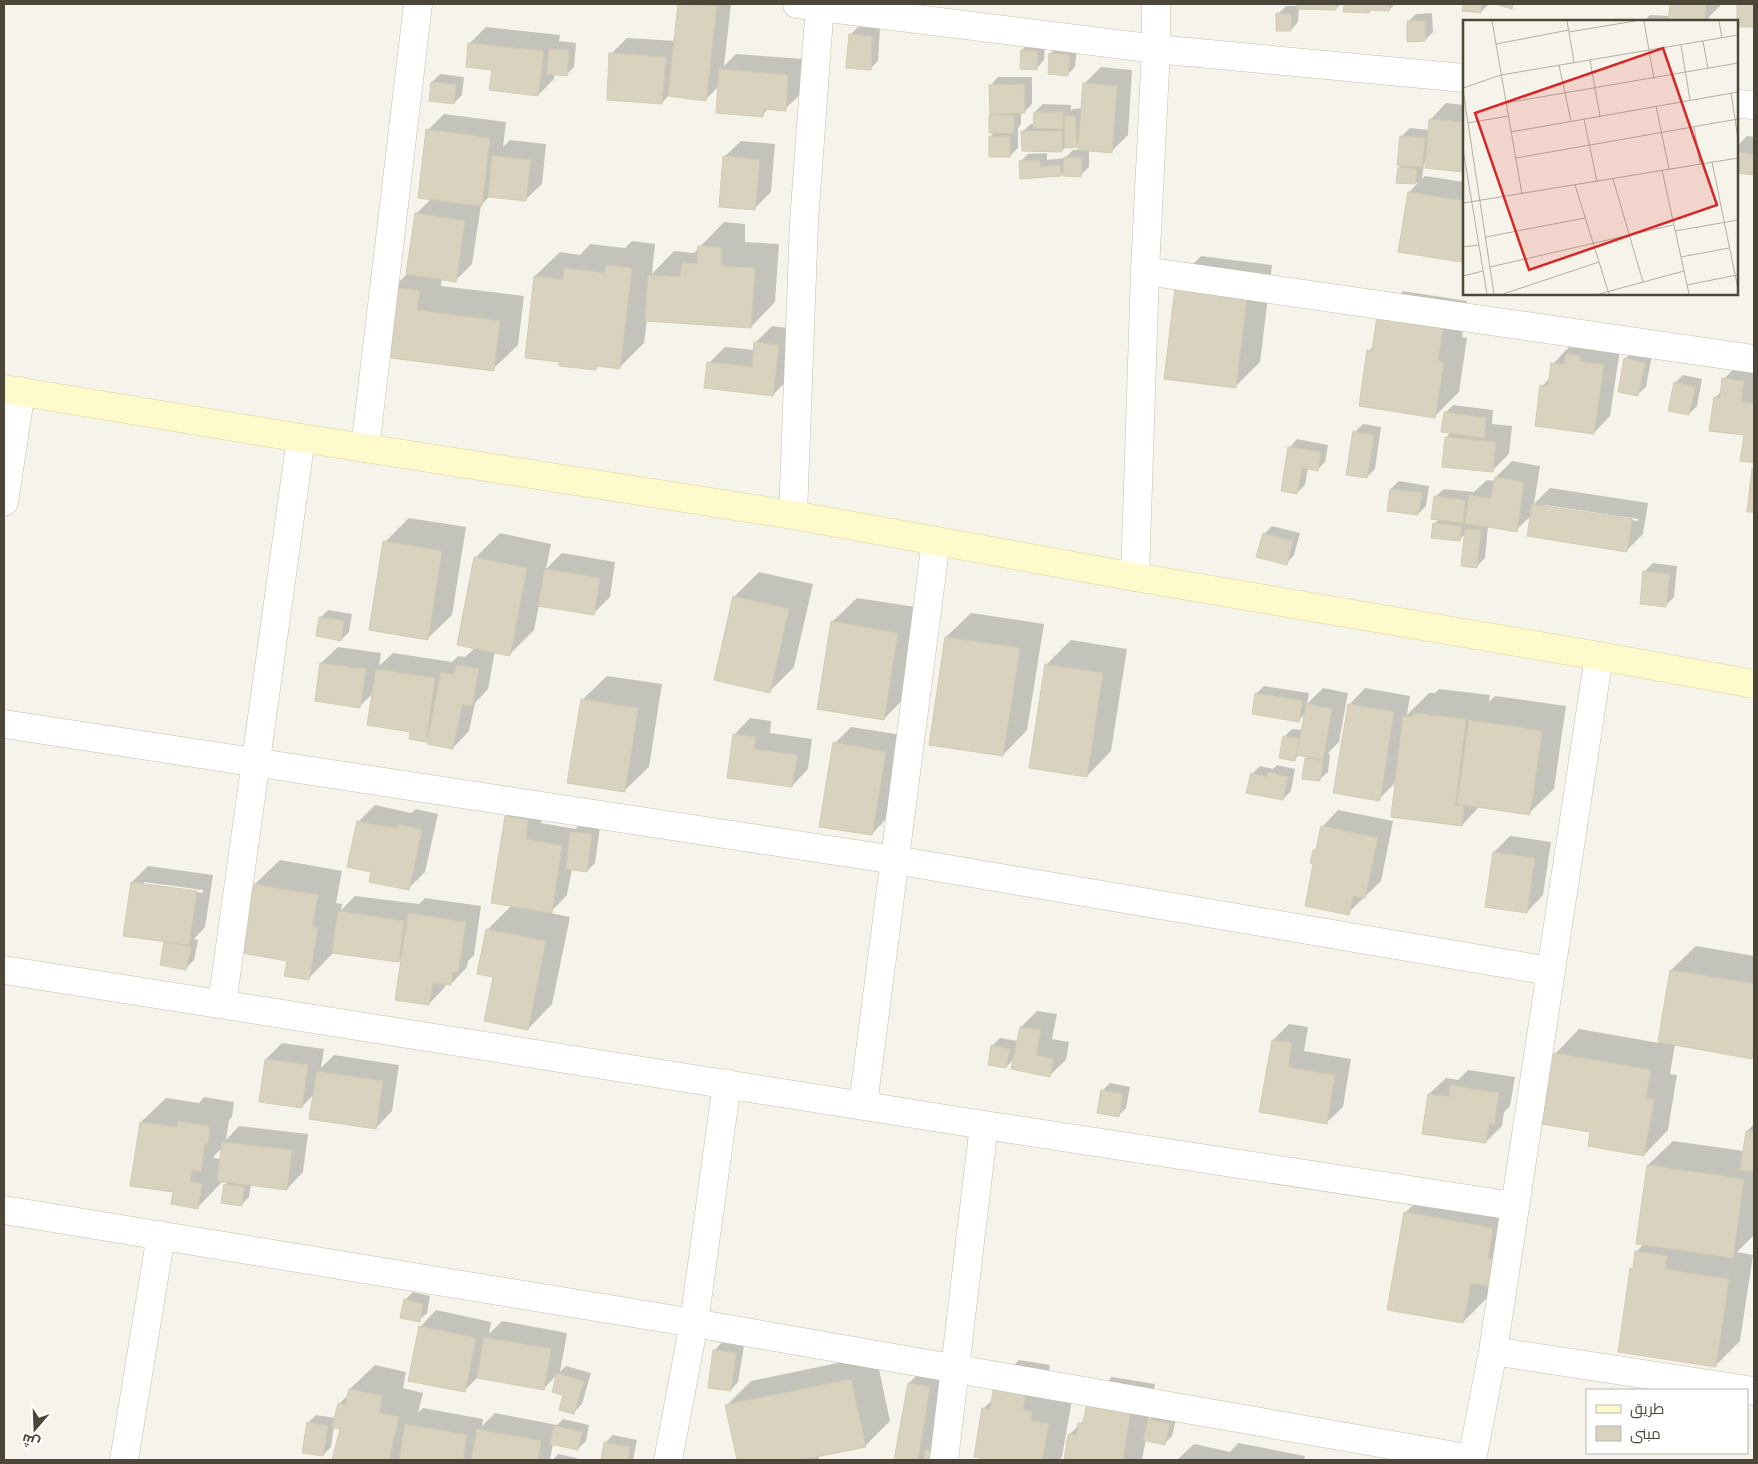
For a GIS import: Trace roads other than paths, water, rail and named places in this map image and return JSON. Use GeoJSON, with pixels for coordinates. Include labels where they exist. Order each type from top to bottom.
{"type":"FeatureCollection","features":[{"type":"Feature","properties":{"kind":"street"},"geometry":{"type":"LineString","coordinates":[[365,448],[418,4]]}},
{"type":"Feature","properties":{"kind":"street"},"geometry":{"type":"LineString","coordinates":[[1135,577],[1145,271],[1156,50],[1156,4]]}},
{"type":"Feature","properties":{"kind":"street"},"geometry":{"type":"LineString","coordinates":[[793,515],[812,5],[1156,50],[1463,78]]}},
{"type":"Feature","properties":{"kind":"street"},"geometry":{"type":"LineString","coordinates":[[1738,104],[1754,105]]}},
{"type":"Feature","properties":{"kind":"street"},"geometry":{"type":"LineString","coordinates":[[1145,271],[1754,359]]}},
{"type":"Feature","properties":{"kind":"street"},"geometry":{"type":"LineString","coordinates":[[4,502],[12,390],[301,438],[793,515],[1135,577],[1754,684]]}},
{"type":"Feature","properties":{"kind":"street"},"geometry":{"type":"LineString","coordinates":[[222,1004],[301,438]]}},
{"type":"Feature","properties":{"kind":"street"},"geometry":{"type":"LineString","coordinates":[[863,1105],[936,541]]}},
{"type":"Feature","properties":{"kind":"street"},"geometry":{"type":"LineString","coordinates":[[4,1210],[694,1323],[1472,1460],[1493,1351],[1599,656]]}},
{"type":"Feature","properties":{"kind":"street"},"geometry":{"type":"LineString","coordinates":[[4,724],[895,860],[1550,971]]}},
{"type":"Feature","properties":{"kind":"street"},"geometry":{"type":"LineString","coordinates":[[4,970],[984,1125],[1514,1206]]}},
{"type":"Feature","properties":{"kind":"street"},"geometry":{"type":"LineString","coordinates":[[668,1460],[694,1323],[727,1083]]}},
{"type":"Feature","properties":{"kind":"street"},"geometry":{"type":"LineString","coordinates":[[944,1460],[984,1125]]}},
{"type":"Feature","properties":{"kind":"street"},"geometry":{"type":"LineString","coordinates":[[124,1460],[161,1235]]}},
{"type":"Feature","properties":{"kind":"street"},"geometry":{"type":"LineString","coordinates":[[1493,1351],[1741,1389]]}}]}
